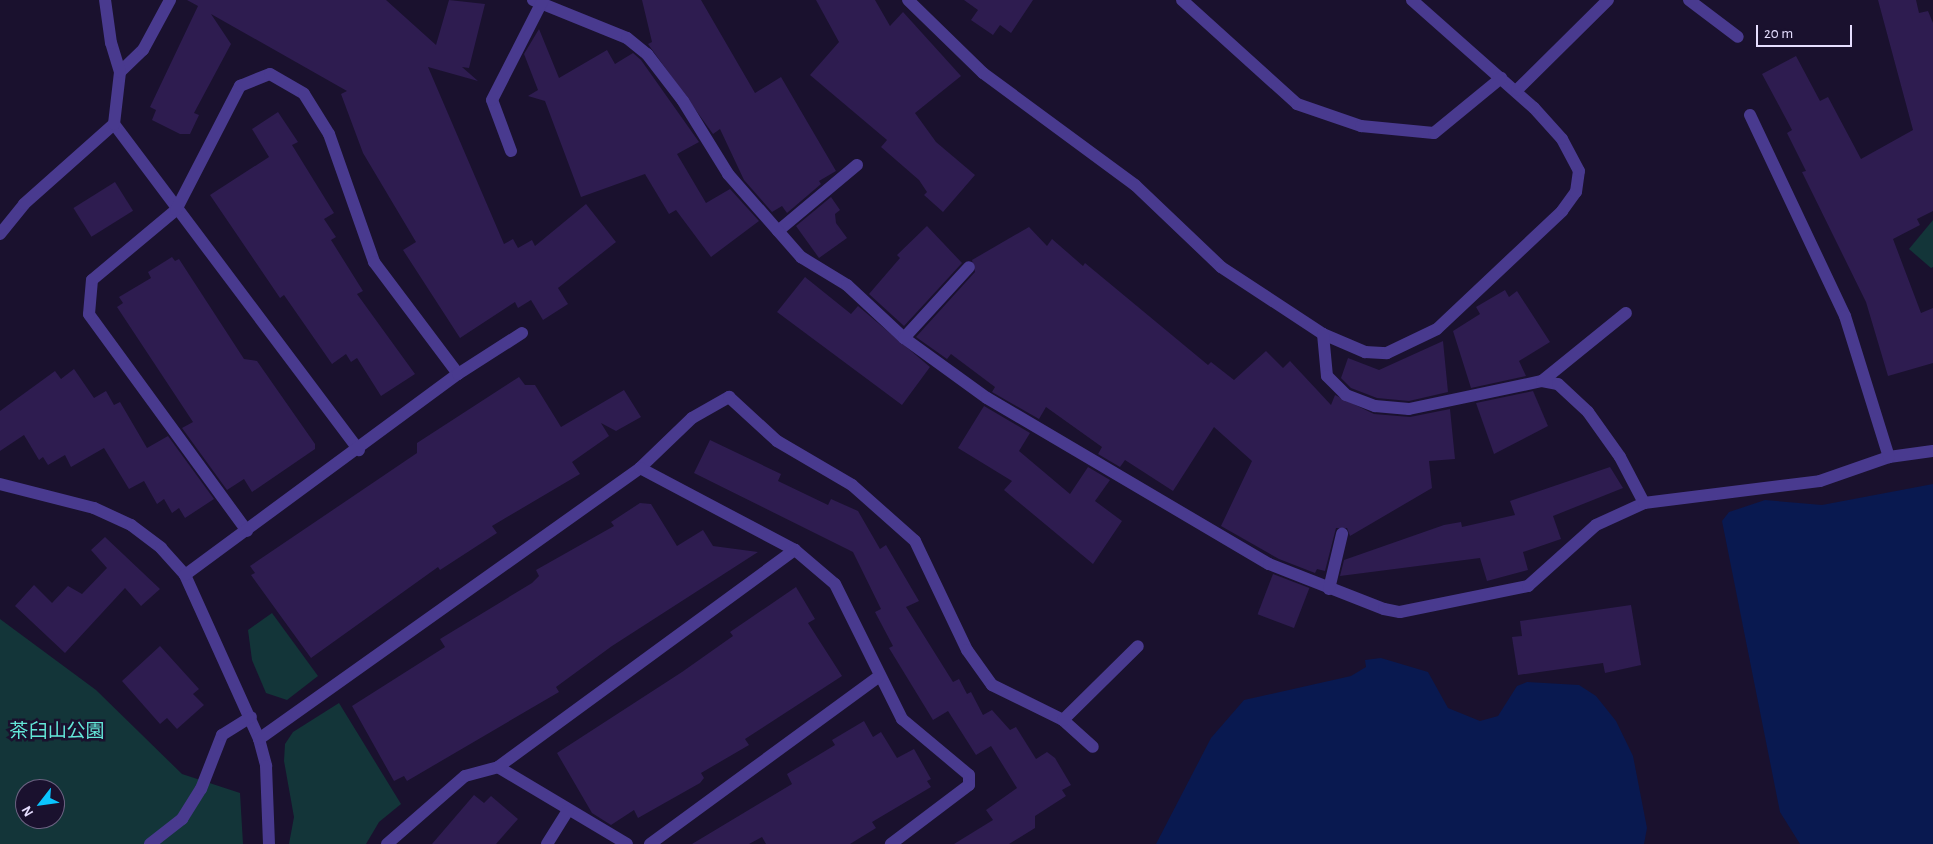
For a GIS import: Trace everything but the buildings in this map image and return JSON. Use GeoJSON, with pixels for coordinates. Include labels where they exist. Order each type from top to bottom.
{"type":"FeatureCollection","features":[{"type":"Feature","properties":{"kind":"street"},"geometry":{"type":"LineString","coordinates":[[0,234],[24,204],[114,124],[120,72],[111,43],[105,0]]}},
{"type":"Feature","properties":{"kind":"street"},"geometry":{"type":"LineString","coordinates":[[120,72],[143,50],[170,0]]}},
{"type":"Feature","properties":{"kind":"street"},"geometry":{"type":"LineString","coordinates":[[908,0],[983,73],[1135,185],[1221,267],[1323,334],[1365,352],[1387,353],[1437,329],[1562,211],[1576,192],[1579,171],[1562,139],[1516,90],[1468,54],[1412,0]]}},
{"type":"Feature","properties":{"kind":"street"},"geometry":{"type":"LineString","coordinates":[[1182,0],[1297,104],[1361,126],[1434,133],[1501,78]]}},
{"type":"Feature","properties":{"kind":"street"},"geometry":{"type":"LineString","coordinates":[[1516,90],[1608,0]]}},
{"type":"Feature","properties":{"kind":"street"},"geometry":{"type":"LineString","coordinates":[[1690,0],[1738,37]]}},
{"type":"Feature","properties":{"kind":"street"},"geometry":{"type":"LineString","coordinates":[[511,151],[492,100],[539,1],[627,38],[646,54],[683,101],[728,174],[801,257],[847,285],[904,338],[987,398],[1198,526],[1269,564],[1329,589],[1400,612],[1512,592],[1528,586],[1596,525],[1644,503],[1820,481],[1889,457],[1933,451]]}},
{"type":"Feature","properties":{"kind":"street"},"geometry":{"type":"LineString","coordinates":[[247,531],[89,314],[92,280],[176,210],[240,86],[270,74],[304,94],[329,134],[374,262],[458,374]]}},
{"type":"Feature","properties":{"kind":"street"},"geometry":{"type":"LineString","coordinates":[[1750,115],[1844,316],[1889,457]]}},
{"type":"Feature","properties":{"kind":"street"},"geometry":{"type":"LineString","coordinates":[[114,124],[176,210],[359,450]]}},
{"type":"Feature","properties":{"kind":"street"},"geometry":{"type":"LineString","coordinates":[[778,231],[857,165]]}},
{"type":"Feature","properties":{"kind":"street"},"geometry":{"type":"LineString","coordinates":[[904,338],[969,267]]}},
{"type":"Feature","properties":{"kind":"street"},"geometry":{"type":"LineString","coordinates":[[1542,381],[1626,313]]}},
{"type":"Feature","properties":{"kind":"street"},"geometry":{"type":"LineString","coordinates":[[184,575],[359,450],[458,374],[522,333]]}},
{"type":"Feature","properties":{"kind":"street"},"geometry":{"type":"LineString","coordinates":[[1323,334],[1327,376],[1346,395],[1375,406],[1410,409],[1542,381],[1558,384],[1588,412],[1620,457],[1644,503]]}},
{"type":"Feature","properties":{"kind":"street"},"geometry":{"type":"LineString","coordinates":[[259,739],[640,468],[692,418],[729,397],[777,441],[852,485],[915,542],[967,650],[992,685],[1063,720],[1093,747]]}},
{"type":"Feature","properties":{"kind":"street"},"geometry":{"type":"LineString","coordinates":[[640,468],[795,550],[835,584],[878,677],[902,719],[969,775],[969,785],[891,844]]}},
{"type":"Feature","properties":{"kind":"street"},"geometry":{"type":"LineString","coordinates":[[0,484],[85,505],[131,524],[161,548],[184,575],[259,739],[266,766],[269,844]]}},
{"type":"Feature","properties":{"kind":"street"},"geometry":{"type":"LineString","coordinates":[[1329,589],[1342,534]]}},
{"type":"Feature","properties":{"kind":"street"},"geometry":{"type":"LineString","coordinates":[[387,844],[465,776],[498,767],[795,550]]}},
{"type":"Feature","properties":{"kind":"street"},"geometry":{"type":"LineString","coordinates":[[1063,720],[1138,646]]}},
{"type":"Feature","properties":{"kind":"street"},"geometry":{"type":"LineString","coordinates":[[650,844],[878,677]]}},
{"type":"Feature","properties":{"kind":"street"},"geometry":{"type":"LineString","coordinates":[[150,844],[182,818],[200,788],[222,735],[251,718]]}},
{"type":"Feature","properties":{"kind":"street"},"geometry":{"type":"LineString","coordinates":[[498,767],[568,811],[627,844]]}},
{"type":"Feature","properties":{"kind":"street"},"geometry":{"type":"LineString","coordinates":[[547,844],[568,811]]}},
{"type":"Feature","properties":{"kind":"green space"},"geometry":{"type":"Polygon","coordinates":[[[1933,220],[1933,267],[1931,268],[1909,249],[1933,220]]]}},
{"type":"Feature","properties":{"kind":"green space"},"geometry":{"type":"Polygon","coordinates":[[[272,613],[318,676],[287,700],[266,693],[252,660],[248,630],[272,613]]]}},
{"type":"Feature","properties":{"kind":"green space","name":"茶臼山公園"},"geometry":{"type":"Polygon","coordinates":[[[0,619],[96,690],[182,774],[240,793],[243,844],[0,844],[0,619]]]}},
{"type":"Feature","properties":{"kind":"green space"},"geometry":{"type":"Polygon","coordinates":[[[339,703],[401,804],[379,822],[366,844],[289,844],[294,817],[284,761],[285,744],[293,732],[339,703]]]}},
{"type":"Feature","properties":{"kind":"shaded area"},"geometry":{"type":"Polygon","coordinates":[[[1933,484],[1933,844],[1800,844],[1780,812],[1722,521],[1729,512],[1765,500],[1822,505],[1933,484]]]}},
{"type":"Feature","properties":{"kind":"shaded area"},"geometry":{"type":"Polygon","coordinates":[[[1381,658],[1428,672],[1448,708],[1480,721],[1498,716],[1517,686],[1527,682],[1579,685],[1596,696],[1616,721],[1633,756],[1647,828],[1644,844],[1156,844],[1211,738],[1244,700],[1351,676],[1366,667],[1365,660],[1381,658]]]}}]}
